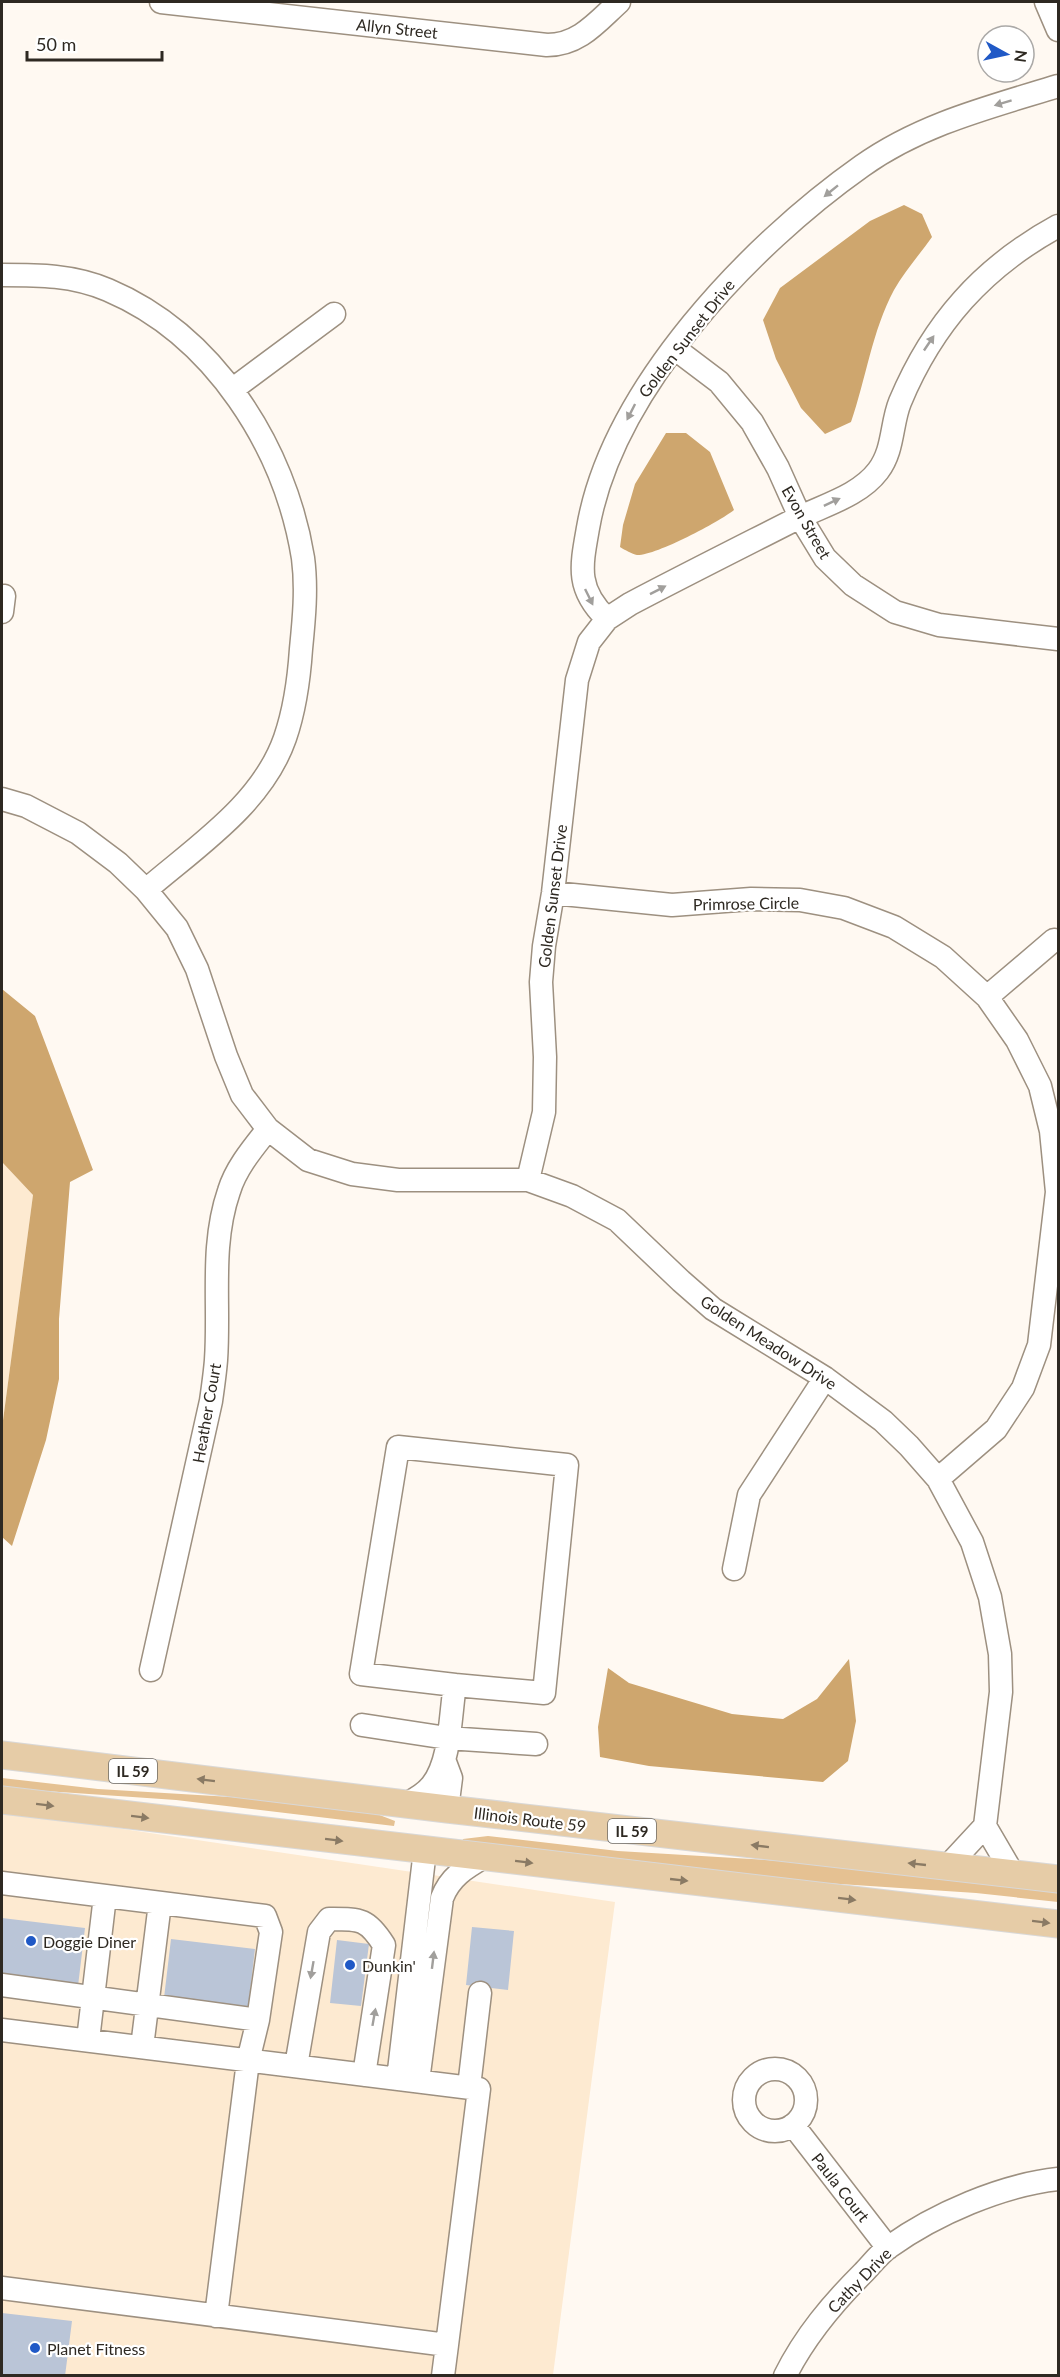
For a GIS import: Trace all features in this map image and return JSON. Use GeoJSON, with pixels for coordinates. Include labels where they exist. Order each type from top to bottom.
{"type":"FeatureCollection","features":[{"type":"Feature","properties":{"kind":"main road","name":"Illinois Route 59"},"geometry":{"type":"LineString","coordinates":[[2,1755],[1059,1880]]}},
{"type":"Feature","properties":{"kind":"main road"},"geometry":{"type":"LineString","coordinates":[[2,1800],[1059,1924]]}},
{"type":"Feature","properties":{"kind":"main road"},"geometry":{"type":"LineString","coordinates":[[424,1850],[447,1809]]}},
{"type":"Feature","properties":{"kind":"street","name":"Allyn Street"},"geometry":{"type":"LineString","coordinates":[[161,2],[562,45],[582,34],[620,2]]}},
{"type":"Feature","properties":{"kind":"street"},"geometry":{"type":"LineString","coordinates":[[1046,2],[1059,30]]}},
{"type":"Feature","properties":{"kind":"street","name":"Golden Sunset Drive"},"geometry":{"type":"LineString","coordinates":[[607,619],[593,606],[583,584],[584,553],[590,513],[610,452],[636,401],[714,298],[751,259],[807,210],[861,166],[904,139],[951,119],[1059,86]]}},
{"type":"Feature","properties":{"kind":"street","name":"Golden Sunset Drive"},"geometry":{"type":"LineString","coordinates":[[528,1180],[544,1112],[546,1057],[542,982],[544,946],[553,893],[577,680],[589,642],[607,619],[630,604],[860,488],[879,470],[890,448],[899,405],[922,354],[948,315],[989,273],[1059,226]]}},
{"type":"Feature","properties":{"kind":"street"},"geometry":{"type":"LineString","coordinates":[[2,275],[53,275],[107,290],[153,313],[192,343],[233,389],[268,450],[289,503],[303,559],[304,609],[298,688],[285,738],[268,774],[240,809],[146,890]]}},
{"type":"Feature","properties":{"kind":"street"},"geometry":{"type":"LineString","coordinates":[[233,389],[334,314]]}},
{"type":"Feature","properties":{"kind":"street","name":"Evon Street"},"geometry":{"type":"LineString","coordinates":[[674,348],[719,382],[752,422],[778,468],[800,517],[825,558],[853,585],[895,612],[939,625],[1059,639]]}},
{"type":"Feature","properties":{"kind":"street","name":"Golden Meadow Drive"},"geometry":{"type":"LineString","coordinates":[[2,799],[26,806],[78,833],[118,863],[146,890],[177,928],[196,969],[242,1095],[268,1129],[308,1160],[352,1174],[398,1180],[528,1180],[572,1196],[617,1220],[713,1309],[825,1378],[883,1420],[909,1446],[938,1479],[972,1542],[982,1567],[997,1625],[1001,1692],[985,1826]]}},
{"type":"Feature","properties":{"kind":"street","name":"Primrose Circle"},"geometry":{"type":"LineString","coordinates":[[553,893],[672,905],[751,899],[800,900],[844,908],[894,927],[943,957],[987,997],[1017,1040],[1040,1086],[1051,1131],[1057,1192],[1054,1277],[1039,1345],[1023,1388],[996,1429],[938,1479]]}},
{"type":"Feature","properties":{"kind":"street"},"geometry":{"type":"LineString","coordinates":[[987,997],[1054,940]]}},
{"type":"Feature","properties":{"kind":"street","name":"Heather Court"},"geometry":{"type":"LineString","coordinates":[[150,1670],[211,1401],[216,1359],[216,1255],[221,1222],[229,1190],[246,1158],[268,1129]]}},
{"type":"Feature","properties":{"kind":"street"},"geometry":{"type":"LineString","coordinates":[[734,1569],[748,1495],[825,1378]]}},
{"type":"Feature","properties":{"kind":"street"},"geometry":{"type":"LineString","coordinates":[[398,1447],[567,1465],[544,1693],[454,1685],[361,1674],[398,1447]]}},
{"type":"Feature","properties":{"kind":"street"},"geometry":{"type":"LineString","coordinates":[[406,1804],[422,1795],[433,1784],[445,1762],[454,1685]]}},
{"type":"Feature","properties":{"kind":"street"},"geometry":{"type":"LineString","coordinates":[[362,1725],[447,1738],[536,1744]]}},
{"type":"Feature","properties":{"kind":"street"},"geometry":{"type":"LineString","coordinates":[[445,1762],[451,1778],[447,1809]]}},
{"type":"Feature","properties":{"kind":"street"},"geometry":{"type":"LineString","coordinates":[[947,1867],[985,1826],[1013,1874]]}},
{"type":"Feature","properties":{"kind":"street"},"geometry":{"type":"LineString","coordinates":[[408,2080],[424,1850]]}},
{"type":"Feature","properties":{"kind":"street"},"geometry":{"type":"LineString","coordinates":[[408,2080],[446,1886],[454,1877],[484,1857]]}},
{"type":"Feature","properties":{"kind":"street"},"geometry":{"type":"LineString","coordinates":[[2,1883],[265,1916],[271,1932],[258,2020],[248,2061],[216,2316]]}},
{"type":"Feature","properties":{"kind":"street"},"geometry":{"type":"LineString","coordinates":[[88,2040],[105,1896]]}},
{"type":"Feature","properties":{"kind":"street"},"geometry":{"type":"LineString","coordinates":[[142,2047],[160,1903]]}},
{"type":"Feature","properties":{"kind":"street"},"geometry":{"type":"LineString","coordinates":[[296,2066],[318,1932],[329,1919],[356,1919],[374,1928],[384,1945],[364,2075]]}},
{"type":"Feature","properties":{"kind":"street"},"geometry":{"type":"LineString","coordinates":[[2,1986],[258,2020]]}},
{"type":"Feature","properties":{"kind":"street"},"geometry":{"type":"LineString","coordinates":[[469,2087],[480,1994]]}},
{"type":"Feature","properties":{"kind":"street"},"geometry":{"type":"LineString","coordinates":[[2,2030],[479,2089],[443,2376]]}},
{"type":"Feature","properties":{"kind":"street","name":"Paula Court"},"geometry":{"type":"LineString","coordinates":[[793,2125],[888,2248]]}},
{"type":"Feature","properties":{"kind":"street","name":"Cathy Drive"},"geometry":{"type":"LineString","coordinates":[[785,2376],[798,2350],[837,2299],[888,2248],[947,2212],[1001,2192],[1059,2179]]}},
{"type":"Feature","properties":{"kind":"street"},"geometry":{"type":"LineString","coordinates":[[2,2288],[447,2345]]}},
{"type":"Feature","properties":{"kind":"shaded area"},"geometry":{"type":"Polygon","coordinates":[[[904,205],[922,214],[932,237],[902,277],[886,306],[851,422],[825,434],[801,408],[776,359],[763,320],[780,288],[870,221],[904,205]]]}},
{"type":"Feature","properties":{"kind":"shaded area"},"geometry":{"type":"Polygon","coordinates":[[[666,433],[686,433],[710,452],[734,510],[672,544],[637,555],[620,547],[623,525],[635,484],[666,433]]]}},
{"type":"Feature","properties":{"kind":"shaded area"},"geometry":{"type":"Polygon","coordinates":[[[2,989],[35,1016],[93,1170],[70,1182],[59,1319],[59,1379],[46,1440],[12,1546],[2,1537],[2,1428],[33,1195],[2,1162],[2,989]]]}},
{"type":"Feature","properties":{"kind":"shaded area"},"geometry":{"type":"Polygon","coordinates":[[[2,1162],[33,1195],[2,1428],[2,1162]]]}},
{"type":"Feature","properties":{"kind":"shaded area"},"geometry":{"type":"Polygon","coordinates":[[[849,1659],[856,1721],[848,1761],[823,1782],[649,1766],[600,1757],[598,1727],[608,1668],[629,1683],[732,1714],[783,1719],[817,1699],[849,1659]]]}},
{"type":"Feature","properties":{"kind":"shaded area"},"geometry":{"type":"Polygon","coordinates":[[[2,1778],[98,1789],[265,1799],[377,1814],[395,1821],[394,1826],[176,1800],[2,1788],[2,1778]]]}},
{"type":"Feature","properties":{"kind":"shaded area"},"geometry":{"type":"Polygon","coordinates":[[[2,1811],[615,1902],[553,2375],[2,2375],[2,1811]]]}},
{"type":"Feature","properties":{"kind":"shaded area"},"geometry":{"type":"Polygon","coordinates":[[[488,1836],[618,1851],[816,1863],[1058,1892],[1058,1902],[976,1893],[794,1881],[462,1843],[463,1839],[488,1836]]]}},
{"type":"Feature","properties":{"kind":"building"},"geometry":{"type":"Polygon","coordinates":[[[2,1918],[85,1928],[78,1986],[2,1977],[2,1918]]]}},
{"type":"Feature","properties":{"kind":"building"},"geometry":{"type":"Polygon","coordinates":[[[472,1927],[514,1931],[508,1990],[466,1985],[472,1927]]]}},
{"type":"Feature","properties":{"kind":"building"},"geometry":{"type":"Polygon","coordinates":[[[171,1939],[255,1949],[248,2009],[164,1998],[171,1939]]]}},
{"type":"Feature","properties":{"kind":"building"},"geometry":{"type":"Polygon","coordinates":[[[337,1940],[369,1944],[361,2006],[330,2003],[337,1940]]]}},
{"type":"Feature","properties":{"kind":"building","name":"Planet Fitness"},"geometry":{"type":"Polygon","coordinates":[[[2,2313],[72,2321],[65,2376],[2,2376],[2,2313]]]}},
{"type":"Feature","properties":{"kind":"place","name":"Doggie Diner"},"geometry":{"type":"Point","coordinates":[31,1941]}},
{"type":"Feature","properties":{"kind":"place","name":"Dunkin'"},"geometry":{"type":"Point","coordinates":[350,1965]}},
{"type":"Feature","properties":{"kind":"place","name":"Planet Fitness"},"geometry":{"type":"Point","coordinates":[35,2348]}}]}
